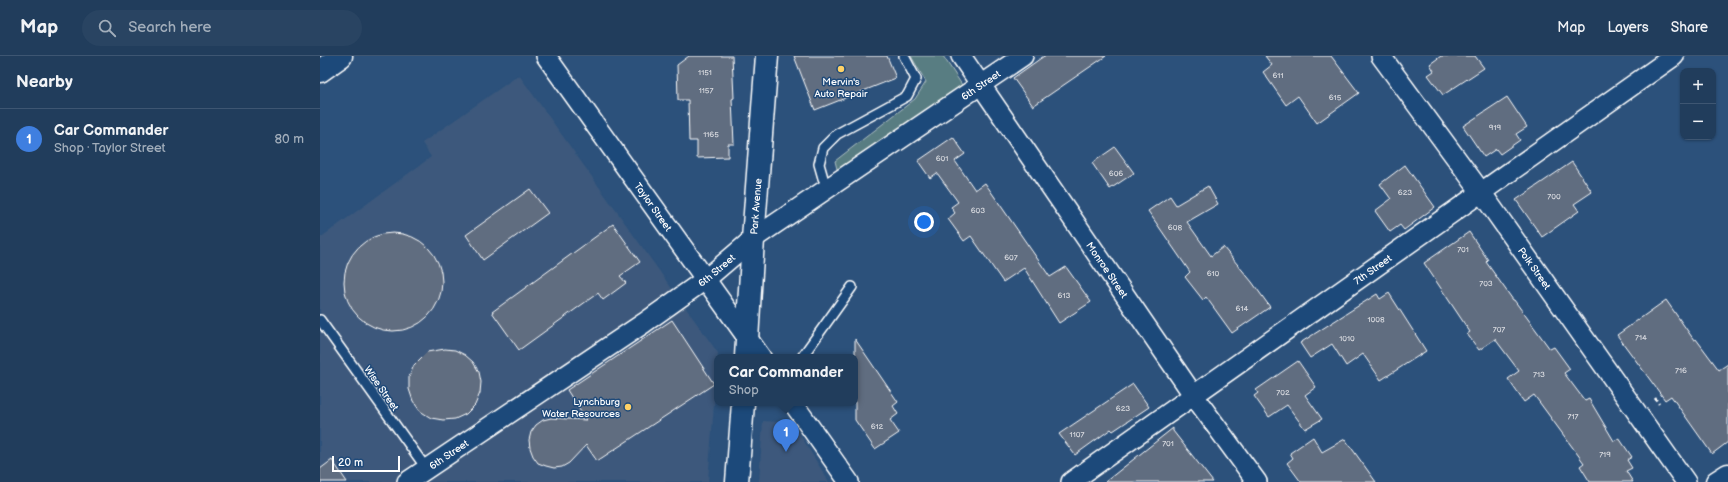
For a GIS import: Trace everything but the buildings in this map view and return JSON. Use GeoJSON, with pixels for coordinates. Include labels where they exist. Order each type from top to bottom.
{"type":"FeatureCollection","features":[{"type":"Feature","properties":{"kind":"main road"},"geometry":{"type":"LineString","coordinates":[[320,71],[341,56]]}},
{"type":"Feature","properties":{"kind":"main road","name":"Park Avenue"},"geometry":{"type":"LineString","coordinates":[[747,347],[753,239],[767,56]]}},
{"type":"Feature","properties":{"kind":"main road"},"geometry":{"type":"LineString","coordinates":[[736,482],[743,406]]}},
{"type":"Feature","properties":{"kind":"main road"},"geometry":{"type":"LineString","coordinates":[[1717,482],[1728,475]]}},
{"type":"Feature","properties":{"kind":"street","name":"Taylor Street"},"geometry":{"type":"LineString","coordinates":[[546,56],[706,279],[747,347],[757,354]]}},
{"type":"Feature","properties":{"kind":"street","name":"Monroe Street"},"geometry":{"type":"LineString","coordinates":[[961,56],[1194,396],[1257,482]]}},
{"type":"Feature","properties":{"kind":"street","name":"6th Street"},"geometry":{"type":"LineString","coordinates":[[407,482],[644,324],[706,279],[753,239],[1023,56]]}},
{"type":"Feature","properties":{"kind":"street","name":"Polk Street"},"geometry":{"type":"LineString","coordinates":[[1381,56],[1480,192],[1686,482]]}},
{"type":"Feature","properties":{"kind":"street","name":"7th Street"},"geometry":{"type":"LineString","coordinates":[[1071,482],[1674,56]]}},
{"type":"Feature","properties":{"kind":"street"},"geometry":{"type":"LineString","coordinates":[[795,406],[849,482]]}},
{"type":"Feature","properties":{"kind":"lane"},"geometry":{"type":"LineString","coordinates":[[829,188],[823,178],[819,164],[823,148],[837,134],[907,96],[916,79],[904,56]]}},
{"type":"Feature","properties":{"kind":"lane"},"geometry":{"type":"LineString","coordinates":[[804,354],[852,287]]}},
{"type":"Feature","properties":{"kind":"lane","name":"Wise Street"},"geometry":{"type":"LineString","coordinates":[[320,320],[426,468]]}},
{"type":"Feature","properties":{"kind":"path"},"geometry":{"type":"LineString","coordinates":[[1656,398],[1659,404]]}},
{"type":"Feature","properties":{"kind":"shaded area"},"geometry":{"type":"Polygon","coordinates":[[[519,75],[718,353],[714,354],[714,405],[708,482],[320,482],[320,238],[431,157],[422,143],[519,75]]]}},
{"type":"Feature","properties":{"kind":"shaded area"},"geometry":{"type":"Polygon","coordinates":[[[763,421],[793,423],[829,482],[759,482],[763,421]]]}},
{"type":"Feature","properties":{"kind":"green space"},"geometry":{"type":"Polygon","coordinates":[[[911,56],[943,56],[962,85],[961,90],[842,172],[837,169],[835,161],[915,99],[926,82],[911,56]]]}},
{"type":"Feature","properties":{"kind":"place","name":"Mervin's Auto Repair"},"geometry":{"type":"Point","coordinates":[841,69]}},
{"type":"Feature","properties":{"kind":"place","name":"Lynchburg Water Resources"},"geometry":{"type":"Point","coordinates":[628,407]}},
{"type":"Feature","properties":{"kind":"place","name":"Car Commander"},"geometry":{"type":"Point","coordinates":[786,452]}}]}
